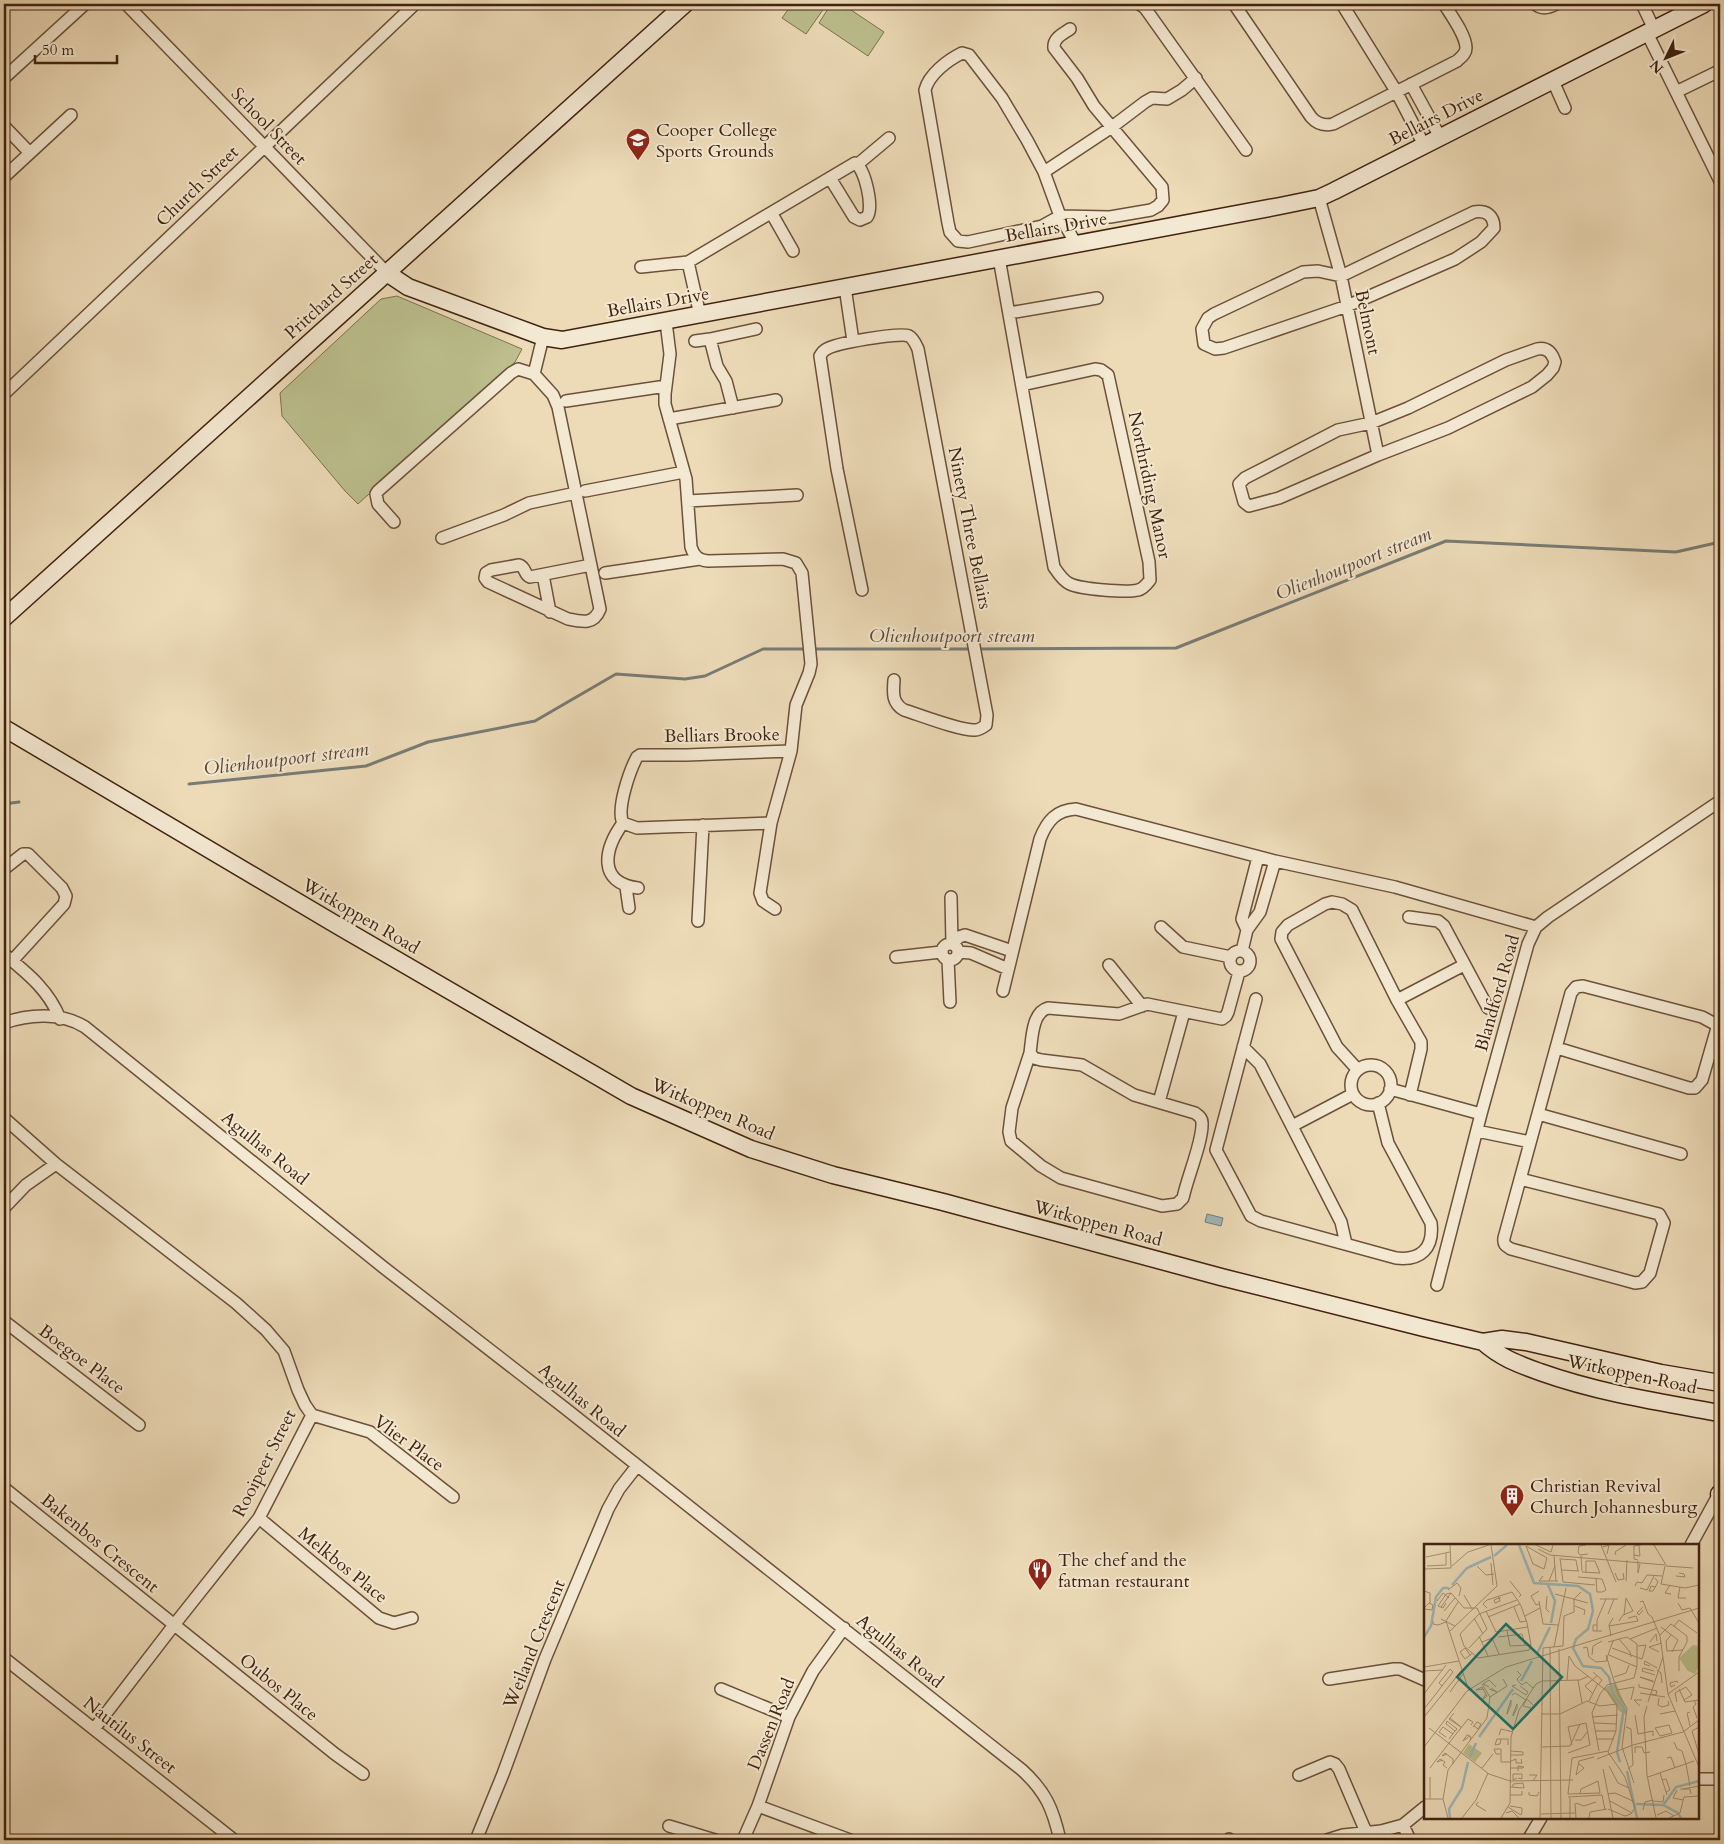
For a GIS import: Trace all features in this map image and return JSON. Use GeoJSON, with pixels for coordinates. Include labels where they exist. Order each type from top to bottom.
{"type":"FeatureCollection","features":[{"type":"Feature","properties":{"kind":"street"},"geometry":{"type":"LineString","coordinates":[[4,78],[85,4]]}},
{"type":"Feature","properties":{"kind":"street","name":"School Street"},"geometry":{"type":"LineString","coordinates":[[126,4],[387,273]]}},
{"type":"Feature","properties":{"kind":"street","name":"Church Street"},"geometry":{"type":"LineString","coordinates":[[4,394],[415,4]]}},
{"type":"Feature","properties":{"kind":"street","name":"Pritchard Street"},"geometry":{"type":"LineString","coordinates":[[4,618],[685,4]]}},
{"type":"Feature","properties":{"kind":"street"},"geometry":{"type":"LineString","coordinates":[[1139,4],[1145,8],[1246,150]]}},
{"type":"Feature","properties":{"kind":"street"},"geometry":{"type":"LineString","coordinates":[[1234,4],[1315,122],[1325,125],[1333,124],[1457,61],[1464,55],[1466,48],[1463,38],[1444,4]]}},
{"type":"Feature","properties":{"kind":"street"},"geometry":{"type":"LineString","coordinates":[[1342,4],[1396,91],[1424,145]]}},
{"type":"Feature","properties":{"kind":"street"},"geometry":{"type":"LineString","coordinates":[[1535,4],[1546,8],[1556,4]]}},
{"type":"Feature","properties":{"kind":"street"},"geometry":{"type":"LineString","coordinates":[[1642,4],[1650,31],[1676,92],[1719,177]]}},
{"type":"Feature","properties":{"kind":"street","name":"Bellairs Drive"},"geometry":{"type":"LineString","coordinates":[[387,273],[408,288],[543,337],[562,340],[666,322],[1318,198],[1704,4]]}},
{"type":"Feature","properties":{"kind":"street"},"geometry":{"type":"LineString","coordinates":[[1070,29],[1056,39],[1053,43],[1054,48],[1077,78],[1094,106],[1162,187],[1163,200],[1151,210],[1097,218],[1060,216],[1042,226],[961,243],[950,232],[925,97],[926,84],[932,76],[962,53],[969,55],[1002,98],[1044,172],[1060,216],[1076,244]]}},
{"type":"Feature","properties":{"kind":"street"},"geometry":{"type":"LineString","coordinates":[[1676,92],[1717,72]]}},
{"type":"Feature","properties":{"kind":"street"},"geometry":{"type":"LineString","coordinates":[[1044,172],[1152,98],[1167,99],[1196,78]]}},
{"type":"Feature","properties":{"kind":"street"},"geometry":{"type":"LineString","coordinates":[[1553,81],[1566,108]]}},
{"type":"Feature","properties":{"kind":"street"},"geometry":{"type":"LineString","coordinates":[[1412,84],[1440,137]]}},
{"type":"Feature","properties":{"kind":"street"},"geometry":{"type":"LineString","coordinates":[[4,177],[71,115]]}},
{"type":"Feature","properties":{"kind":"street"},"geometry":{"type":"LineString","coordinates":[[4,126],[29,152]]}},
{"type":"Feature","properties":{"kind":"street"},"geometry":{"type":"LineString","coordinates":[[641,267],[688,262],[772,214],[851,164],[858,164],[889,138]]}},
{"type":"Feature","properties":{"kind":"street"},"geometry":{"type":"LineString","coordinates":[[830,178],[854,217],[857,220],[864,219],[870,214],[870,208],[864,178],[858,164]]}},
{"type":"Feature","properties":{"kind":"street","name":"Belmont"},"geometry":{"type":"LineString","coordinates":[[1318,198],[1341,276],[1378,455]]}},
{"type":"Feature","properties":{"kind":"street"},"geometry":{"type":"LineString","coordinates":[[1474,212],[1485,212],[1490,215],[1493,221],[1494,228],[1481,242],[1455,259],[1347,306],[1224,348],[1210,348],[1204,344],[1202,329],[1204,323],[1214,314],[1303,272],[1318,270],[1341,276],[1474,212]]}},
{"type":"Feature","properties":{"kind":"street"},"geometry":{"type":"LineString","coordinates":[[772,214],[793,251]]}},
{"type":"Feature","properties":{"kind":"street","name":"Northriding Manor"},"geometry":{"type":"LineString","coordinates":[[999,258],[1054,567],[1062,578],[1072,585],[1085,588],[1124,590],[1138,590],[1142,588],[1150,580],[1149,562],[1108,376],[1101,370],[1095,369],[1022,385]]}},
{"type":"Feature","properties":{"kind":"street"},"geometry":{"type":"LineString","coordinates":[[688,262],[700,315]]}},
{"type":"Feature","properties":{"kind":"street"},"geometry":{"type":"LineString","coordinates":[[845,287],[853,341]]}},
{"type":"Feature","properties":{"kind":"street"},"geometry":{"type":"LineString","coordinates":[[1009,313],[1097,298]]}},
{"type":"Feature","properties":{"kind":"street"},"geometry":{"type":"LineString","coordinates":[[666,322],[670,354],[665,404],[684,472],[688,501],[690,547],[696,557],[700,559]]}},
{"type":"Feature","properties":{"kind":"street"},"geometry":{"type":"LineString","coordinates":[[695,341],[756,329]]}},
{"type":"Feature","properties":{"kind":"street","name":"Ninety Three Bellairs"},"geometry":{"type":"LineString","coordinates":[[862,590],[837,468],[820,356],[828,348],[853,341],[903,335],[912,339],[918,349],[973,636],[987,716],[986,725],[981,729],[962,729],[904,710],[897,706],[894,698],[894,680]]}},
{"type":"Feature","properties":{"kind":"street"},"geometry":{"type":"LineString","coordinates":[[534,374],[543,337]]}},
{"type":"Feature","properties":{"kind":"street"},"geometry":{"type":"LineString","coordinates":[[710,339],[717,366],[726,381],[733,408]]}},
{"type":"Feature","properties":{"kind":"street"},"geometry":{"type":"LineString","coordinates":[[1544,348],[1550,352],[1555,362],[1547,375],[1532,387],[1448,428],[1378,455],[1279,498],[1251,506],[1246,505],[1244,502],[1239,484],[1245,478],[1338,430],[1371,423],[1526,352],[1544,348]]}},
{"type":"Feature","properties":{"kind":"street"},"geometry":{"type":"LineString","coordinates":[[394,522],[378,504],[376,494],[378,491],[511,373],[518,369],[534,374],[553,395],[558,407],[580,492],[600,609],[598,614],[588,622],[582,622],[550,612],[488,582],[484,576],[491,570],[520,565],[527,576],[542,575],[591,565]]}},
{"type":"Feature","properties":{"kind":"street"},"geometry":{"type":"LineString","coordinates":[[566,401],[666,386]]}},
{"type":"Feature","properties":{"kind":"street"},"geometry":{"type":"LineString","coordinates":[[669,419],[776,400]]}},
{"type":"Feature","properties":{"kind":"street"},"geometry":{"type":"LineString","coordinates":[[442,538],[504,515],[529,503],[684,472]]}},
{"type":"Feature","properties":{"kind":"street"},"geometry":{"type":"LineString","coordinates":[[688,501],[797,495]]}},
{"type":"Feature","properties":{"kind":"street"},"geometry":{"type":"LineString","coordinates":[[606,573],[700,559]]}},
{"type":"Feature","properties":{"kind":"street","name":"Belliars Brooke"},"geometry":{"type":"LineString","coordinates":[[626,887],[610,873],[607,862],[613,840],[623,823],[621,810],[624,791],[635,761],[640,755],[791,751],[796,705],[809,673],[811,658],[802,573],[796,563],[783,559],[713,561],[700,559]]}},
{"type":"Feature","properties":{"kind":"street"},"geometry":{"type":"LineString","coordinates":[[542,575],[550,612]]}},
{"type":"Feature","properties":{"kind":"street","name":"Witkoppen Road"},"geometry":{"type":"LineString","coordinates":[[4,728],[631,1096],[751,1149],[832,1175],[943,1202],[1221,1277],[1483,1342],[1502,1339],[1526,1342],[1661,1373],[1720,1383]]}},
{"type":"Feature","properties":{"kind":"street"},"geometry":{"type":"LineString","coordinates":[[775,910],[763,901],[760,894],[771,823],[791,751]]}},
{"type":"Feature","properties":{"kind":"street","name":"Blandford Road"},"geometry":{"type":"LineString","coordinates":[[1437,1285],[1481,1114],[1528,944],[1536,927],[1720,801]]}},
{"type":"Feature","properties":{"kind":"street"},"geometry":{"type":"LineString","coordinates":[[1003,991],[1044,829],[1056,814],[1065,810],[1076,809],[1258,857],[1395,887],[1536,927]]}},
{"type":"Feature","properties":{"kind":"street"},"geometry":{"type":"LineString","coordinates":[[623,823],[636,828],[771,823]]}},
{"type":"Feature","properties":{"kind":"street"},"geometry":{"type":"LineString","coordinates":[[698,921],[703,825]]}},
{"type":"Feature","properties":{"kind":"street"},"geometry":{"type":"LineString","coordinates":[[4,870],[23,854],[28,854],[62,888],[66,896],[64,904],[8,958],[52,1000],[56,1018],[39,1016],[4,1023]]}},
{"type":"Feature","properties":{"kind":"street"},"geometry":{"type":"LineString","coordinates":[[1247,930],[1242,919],[1258,857]]}},
{"type":"Feature","properties":{"kind":"street"},"geometry":{"type":"LineString","coordinates":[[1242,951],[1247,930],[1260,912],[1276,861]]}},
{"type":"Feature","properties":{"kind":"street"},"geometry":{"type":"LineString","coordinates":[[628,908],[626,887],[638,888]]}},
{"type":"Feature","properties":{"kind":"street"},"geometry":{"type":"LineString","coordinates":[[952,897],[955,948]]}},
{"type":"Feature","properties":{"kind":"street"},"geometry":{"type":"LineString","coordinates":[[1358,1070],[1337,1047],[1280,940],[1288,924],[1332,902],[1348,906],[1356,918],[1397,1000],[1419,1039],[1421,1045],[1410,1095]]}},
{"type":"Feature","properties":{"kind":"street"},"geometry":{"type":"LineString","coordinates":[[1409,917],[1429,919],[1441,923],[1447,929],[1488,1008]]}},
{"type":"Feature","properties":{"kind":"street"},"geometry":{"type":"LineString","coordinates":[[1161,927],[1183,947],[1230,957]]}},
{"type":"Feature","properties":{"kind":"street"},"geometry":{"type":"LineString","coordinates":[[955,948],[959,937],[965,934],[1012,951]]}},
{"type":"Feature","properties":{"kind":"street"},"geometry":{"type":"LineString","coordinates":[[950,1002],[945,945],[971,953],[1008,969]]}},
{"type":"Feature","properties":{"kind":"street"},"geometry":{"type":"LineString","coordinates":[[1230,957],[1235,952],[1242,951],[1248,954],[1250,965],[1246,970],[1238,972]]}},
{"type":"Feature","properties":{"kind":"street"},"geometry":{"type":"LineString","coordinates":[[896,957],[945,956]]}},
{"type":"Feature","properties":{"kind":"street"},"geometry":{"type":"LineString","coordinates":[[1230,957],[1231,966],[1238,972]]}},
{"type":"Feature","properties":{"kind":"street"},"geometry":{"type":"LineString","coordinates":[[1109,965],[1142,1006]]}},
{"type":"Feature","properties":{"kind":"street"},"geometry":{"type":"LineString","coordinates":[[1397,1000],[1464,965]]}},
{"type":"Feature","properties":{"kind":"street"},"geometry":{"type":"LineString","coordinates":[[1030,1053],[1034,1058],[1041,1060],[1086,1066],[1134,1095],[1195,1113],[1202,1120],[1200,1139],[1183,1198],[1177,1204],[1162,1206],[1061,1178],[1035,1161],[1009,1138],[1012,1108],[1030,1053],[1037,1016],[1044,1009],[1054,1008],[1119,1014],[1151,1004],[1217,1019],[1226,1016],[1238,972]]}},
{"type":"Feature","properties":{"kind":"street"},"geometry":{"type":"LineString","coordinates":[[1520,1179],[1659,1214],[1664,1223],[1649,1276],[1642,1282],[1635,1283],[1505,1246],[1504,1238],[1530,1142],[1571,993],[1576,987],[1702,1017],[1715,1024],[1717,1028],[1702,1080],[1695,1088],[1689,1088],[1557,1048]]}},
{"type":"Feature","properties":{"kind":"street"},"geometry":{"type":"LineString","coordinates":[[1256,1000],[1216,1150],[1246,1210],[1251,1216],[1396,1258],[1408,1260],[1422,1254],[1429,1244],[1431,1223],[1388,1142],[1378,1103]]}},
{"type":"Feature","properties":{"kind":"street"},"geometry":{"type":"LineString","coordinates":[[1159,1102],[1184,1012]]}},
{"type":"Feature","properties":{"kind":"street","name":"Agulhas Road"},"geometry":{"type":"LineString","coordinates":[[56,1018],[85,1027],[383,1267],[844,1628],[1035,1782],[1049,1802],[1060,1840]]}},
{"type":"Feature","properties":{"kind":"street"},"geometry":{"type":"LineString","coordinates":[[1243,1048],[1260,1064],[1341,1222],[1346,1244]]}},
{"type":"Feature","properties":{"kind":"street"},"geometry":{"type":"LineString","coordinates":[[1367,1066],[1379,1067],[1388,1076],[1390,1089],[1383,1100],[1378,1103],[1365,1104],[1359,1101],[1353,1094],[1352,1078],[1358,1070],[1367,1066]]}},
{"type":"Feature","properties":{"kind":"street"},"geometry":{"type":"LineString","coordinates":[[1390,1089],[1481,1114]]}},
{"type":"Feature","properties":{"kind":"street"},"geometry":{"type":"LineString","coordinates":[[1292,1126],[1353,1094]]}},
{"type":"Feature","properties":{"kind":"street"},"geometry":{"type":"LineString","coordinates":[[1538,1114],[1681,1154]]}},
{"type":"Feature","properties":{"kind":"street","name":"Rooipeer Street"},"geometry":{"type":"LineString","coordinates":[[4,1118],[56,1164],[236,1303],[271,1335],[284,1351],[298,1390],[312,1415],[259,1518],[174,1624],[94,1729]]}},
{"type":"Feature","properties":{"kind":"street"},"geometry":{"type":"LineString","coordinates":[[1477,1131],[1530,1142]]}},
{"type":"Feature","properties":{"kind":"street"},"geometry":{"type":"LineString","coordinates":[[4,1208],[26,1186],[56,1164]]}},
{"type":"Feature","properties":{"kind":"street","name":"Boegoe Place"},"geometry":{"type":"LineString","coordinates":[[4,1321],[140,1425]]}},
{"type":"Feature","properties":{"kind":"street","name":"Witkoppen Road"},"geometry":{"type":"LineString","coordinates":[[1483,1342],[1496,1354],[1506,1359],[1566,1382],[1717,1415]]}},
{"type":"Feature","properties":{"kind":"street","name":"Vlier Place"},"geometry":{"type":"LineString","coordinates":[[312,1415],[370,1432],[453,1497]]}},
{"type":"Feature","properties":{"kind":"street","name":"Weiland Crescent"},"geometry":{"type":"LineString","coordinates":[[476,1840],[545,1659],[608,1509],[619,1488],[637,1466]]}},
{"type":"Feature","properties":{"kind":"street","name":"Bakenbos Crescent"},"geometry":{"type":"LineString","coordinates":[[4,1488],[174,1624]]}},
{"type":"Feature","properties":{"kind":"street"},"geometry":{"type":"LineString","coordinates":[[1692,1544],[1720,1493]]}},
{"type":"Feature","properties":{"kind":"street","name":"Melkbos Place"},"geometry":{"type":"LineString","coordinates":[[259,1518],[379,1618],[394,1623],[412,1618]]}},
{"type":"Feature","properties":{"kind":"street","name":"Oubos Place"},"geometry":{"type":"LineString","coordinates":[[174,1624],[335,1754],[363,1774]]}},
{"type":"Feature","properties":{"kind":"street","name":"Dassen Road"},"geometry":{"type":"LineString","coordinates":[[743,1840],[758,1806],[789,1717],[813,1671],[844,1628]]}},
{"type":"Feature","properties":{"kind":"street","name":"Nautilus Street"},"geometry":{"type":"LineString","coordinates":[[4,1658],[234,1840]]}},
{"type":"Feature","properties":{"kind":"street"},"geometry":{"type":"LineString","coordinates":[[1329,1679],[1394,1669],[1424,1680]]}},
{"type":"Feature","properties":{"kind":"street"},"geometry":{"type":"LineString","coordinates":[[721,1689],[789,1717]]}},
{"type":"Feature","properties":{"kind":"street"},"geometry":{"type":"LineString","coordinates":[[1299,1775],[1330,1762],[1335,1764],[1339,1769],[1366,1832]]}},
{"type":"Feature","properties":{"kind":"street"},"geometry":{"type":"LineString","coordinates":[[1699,1779],[1720,1779]]}},
{"type":"Feature","properties":{"kind":"street"},"geometry":{"type":"LineString","coordinates":[[758,1806],[850,1840]]}},
{"type":"Feature","properties":{"kind":"street"},"geometry":{"type":"LineString","coordinates":[[1327,1840],[1343,1835],[1382,1831],[1403,1825],[1424,1808]]}},
{"type":"Feature","properties":{"kind":"street"},"geometry":{"type":"LineString","coordinates":[[1528,1840],[1540,1819]]}},
{"type":"Feature","properties":{"kind":"street"},"geometry":{"type":"LineString","coordinates":[[1403,1825],[1410,1840]]}},
{"type":"Feature","properties":{"kind":"street"},"geometry":{"type":"LineString","coordinates":[[669,1826],[715,1840]]}},
{"type":"Feature","properties":{"kind":"green space"},"geometry":{"type":"Polygon","coordinates":[[[792,4],[827,4],[806,34],[782,18],[792,4]]]}},
{"type":"Feature","properties":{"kind":"green space"},"geometry":{"type":"Polygon","coordinates":[[[831,4],[842,4],[884,32],[868,56],[819,23],[831,4]]]}},
{"type":"Feature","properties":{"kind":"green space"},"geometry":{"type":"Polygon","coordinates":[[[397,296],[522,349],[515,362],[358,504],[282,416],[280,393],[381,299],[397,296]]]}},
{"type":"Feature","properties":{"kind":"water"},"geometry":{"type":"Polygon","coordinates":[[[1207,1214],[1223,1218],[1221,1226],[1205,1222],[1207,1214]]]}},
{"type":"Feature","properties":{"kind":"waterway","name":"Olienhoutpoort stream"},"geometry":{"type":"LineString","coordinates":[[978,649],[1176,648],[1446,541],[1676,552],[1720,542]]}},
{"type":"Feature","properties":{"kind":"waterway","name":"Olienhoutpoort stream"},"geometry":{"type":"LineString","coordinates":[[189,784],[366,766],[428,742],[535,721],[616,674],[685,679],[705,676],[763,649],[806,649]]}},
{"type":"Feature","properties":{"kind":"waterway","name":"Olienhoutpoort stream"},"geometry":{"type":"LineString","coordinates":[[813,649],[971,649]]}},
{"type":"Feature","properties":{"kind":"waterway","name":"Olienhoutpoort stream"},"geometry":{"type":"LineString","coordinates":[[4,804],[19,802]]}},
{"type":"Feature","properties":{"kind":"place","name":"Cooper College Sports Grounds"},"geometry":{"type":"Point","coordinates":[638,161]}},
{"type":"Feature","properties":{"kind":"place","name":"Christian Revival Church Johannesburg"},"geometry":{"type":"Point","coordinates":[1512,1517]}},
{"type":"Feature","properties":{"kind":"place","name":"The chef and the fatman restaurant"},"geometry":{"type":"Point","coordinates":[1040,1591]}}]}
